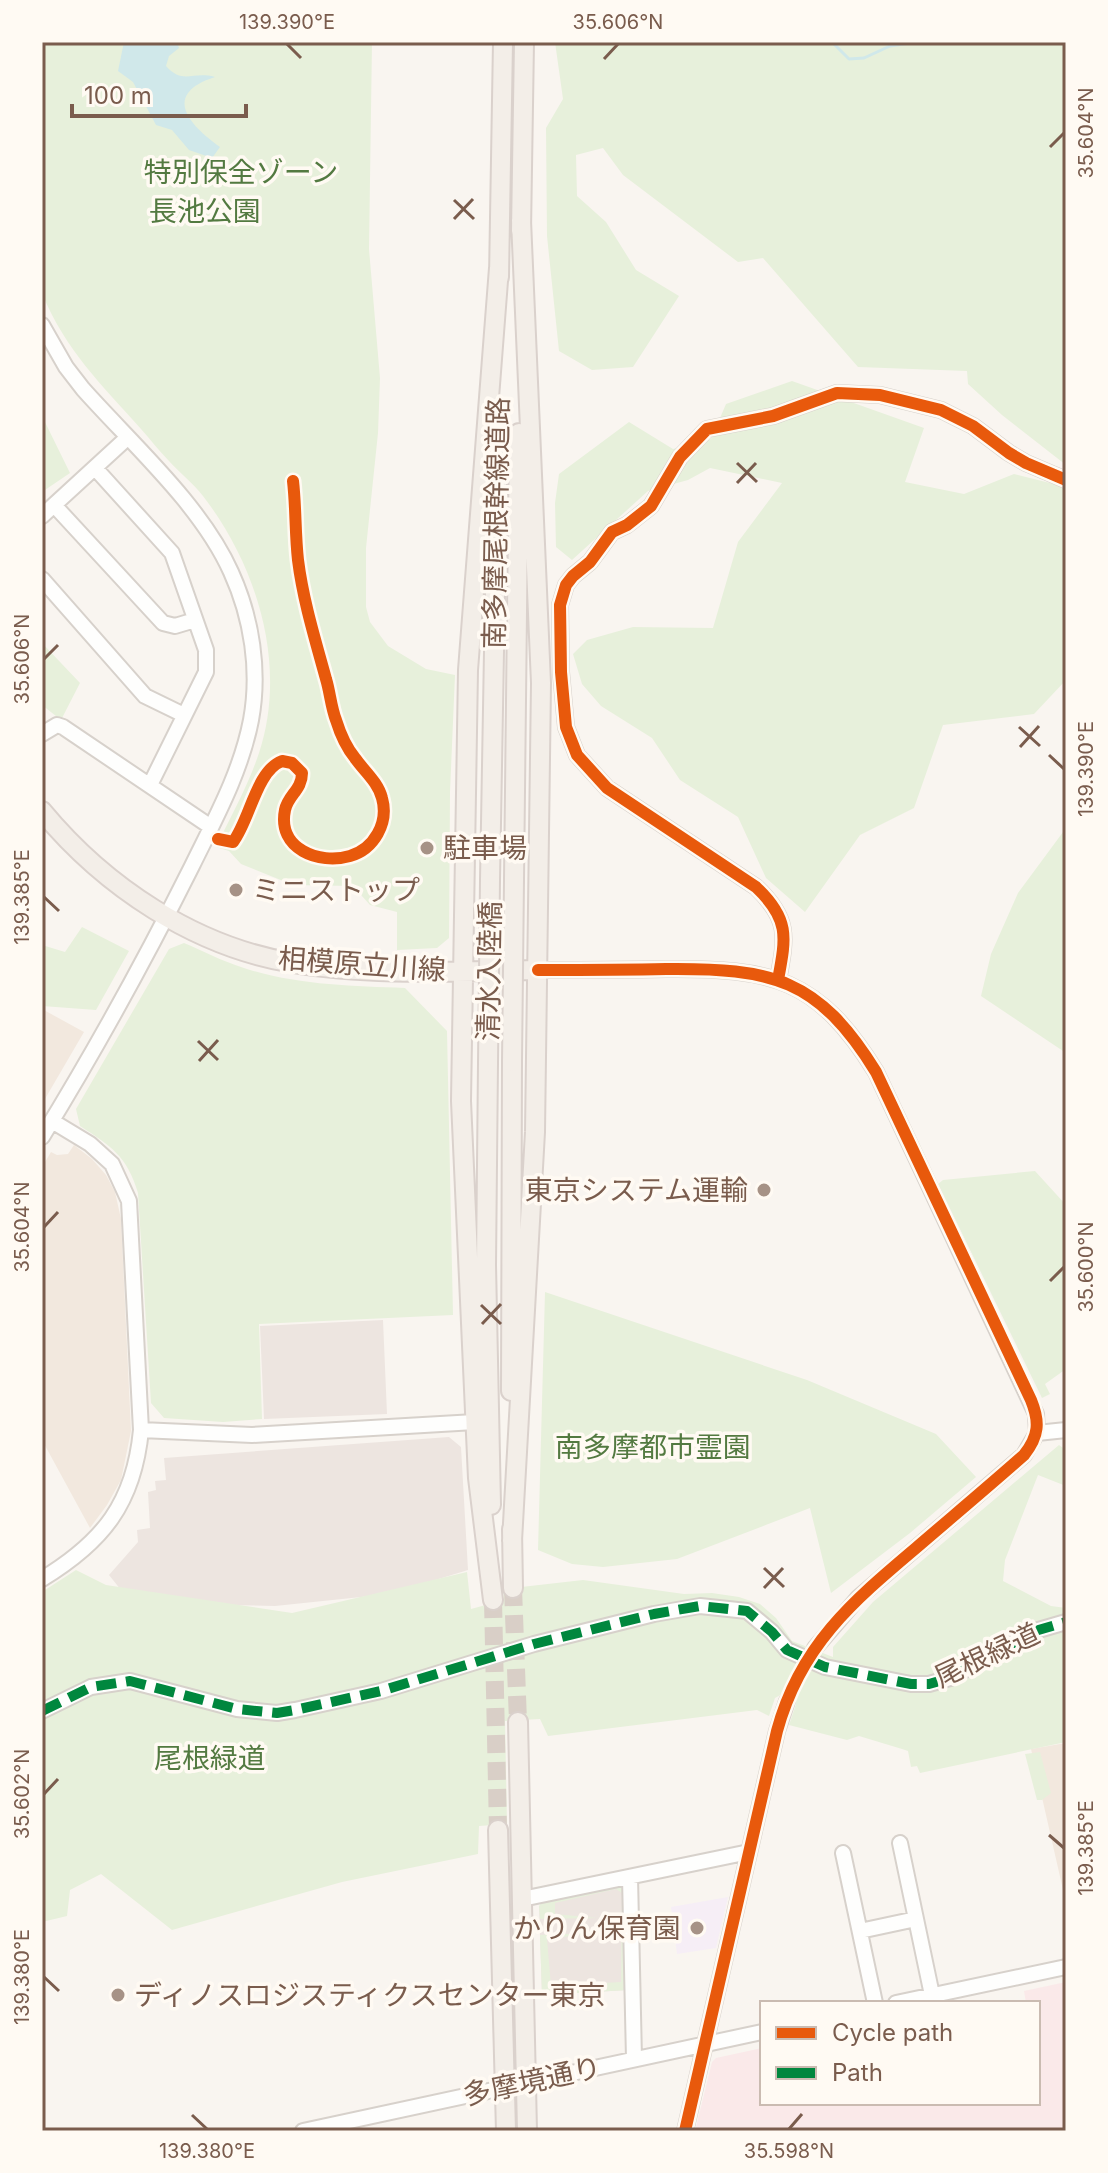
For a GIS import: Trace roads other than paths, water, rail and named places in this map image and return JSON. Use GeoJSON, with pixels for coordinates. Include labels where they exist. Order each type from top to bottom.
{"type":"FeatureCollection","features":[{"type":"Feature","properties":{"kind":"main road","name":"南多摩尾根幹線道路"},"geometry":{"type":"LineString","coordinates":[[490,880],[503,42]]}},
{"type":"Feature","properties":{"kind":"main road","name":"南多摩尾根幹線道路"},"geometry":{"type":"LineString","coordinates":[[514,880],[524,42]]}},
{"type":"Feature","properties":{"kind":"main road"},"geometry":{"type":"LineString","coordinates":[[513,1588],[512,1541],[535,1132],[541,683],[521,220]]}},
{"type":"Feature","properties":{"kind":"main road"},"geometry":{"type":"LineString","coordinates":[[475,1422],[462,1143],[461,669],[499,268]]}},
{"type":"Feature","properties":{"kind":"main road","name":"相模原立川線"},"geometry":{"type":"LineString","coordinates":[[42,811],[100,871],[167,916],[224,943],[293,963],[345,968],[538,970]]}},
{"type":"Feature","properties":{"kind":"main road","name":"清水入陸橋"},"geometry":{"type":"LineString","coordinates":[[475,1422],[478,1478],[493,1600],[486,1265],[490,880]]}},
{"type":"Feature","properties":{"kind":"main road","name":"清水入陸橋"},"geometry":{"type":"LineString","coordinates":[[512,1541],[510,1187],[514,880]]}},
{"type":"Feature","properties":{"kind":"main road"},"geometry":{"type":"LineString","coordinates":[[518,1722],[527,2131]]}},
{"type":"Feature","properties":{"kind":"main road"},"geometry":{"type":"LineString","coordinates":[[498,1830],[506,2131]]}},
{"type":"Feature","properties":{"kind":"street"},"geometry":{"type":"LineString","coordinates":[[42,325],[66,367],[198,516],[218,545],[232,573],[251,635],[254,678],[251,721],[243,752],[211,827],[167,916],[42,1137]]}},
{"type":"Feature","properties":{"kind":"street"},"geometry":{"type":"LineString","coordinates":[[778,980],[785,945],[783,923],[768,899],[607,788],[577,755],[566,727],[561,672],[560,605],[566,585],[590,562],[612,532],[627,525],[651,506],[680,457],[707,429],[773,416],[837,393],[880,395],[941,410],[973,426],[1026,463],[1066,480]]}},
{"type":"Feature","properties":{"kind":"street"},"geometry":{"type":"LineString","coordinates":[[42,516],[127,438]]}},
{"type":"Feature","properties":{"kind":"street"},"geometry":{"type":"LineString","coordinates":[[95,468],[172,553],[206,650],[206,672],[150,785]]}},
{"type":"Feature","properties":{"kind":"street"},"geometry":{"type":"LineString","coordinates":[[54,505],[163,623],[175,626],[195,620]]}},
{"type":"Feature","properties":{"kind":"street"},"geometry":{"type":"LineString","coordinates":[[42,579],[145,696],[184,715]]}},
{"type":"Feature","properties":{"kind":"street"},"geometry":{"type":"LineString","coordinates":[[42,734],[57,725],[63,727],[211,827]]}},
{"type":"Feature","properties":{"kind":"street"},"geometry":{"type":"LineString","coordinates":[[538,970],[723,969],[778,980],[805,993],[825,1008],[853,1038],[876,1072],[1031,1400],[1039,1424],[1024,1455],[858,1598],[815,1648]]}},
{"type":"Feature","properties":{"kind":"street"},"geometry":{"type":"LineString","coordinates":[[42,1579],[86,1549],[112,1520],[130,1485],[138,1459],[141,1430],[129,1201],[112,1164],[90,1144],[52,1121]]}},
{"type":"Feature","properties":{"kind":"street"},"geometry":{"type":"LineString","coordinates":[[141,1430],[252,1435],[475,1422]]}},
{"type":"Feature","properties":{"kind":"street"},"geometry":{"type":"LineString","coordinates":[[1037,1433],[1066,1430]]}},
{"type":"Feature","properties":{"kind":"street","name":"尾根緑道"},"geometry":{"type":"LineString","coordinates":[[42,1711],[91,1687],[130,1681],[237,1709],[277,1713],[381,1691],[534,1644],[667,1611],[700,1606],[747,1611],[772,1632],[787,1650],[825,1667],[911,1684],[929,1684],[950,1678],[1035,1631],[1066,1622]]}},
{"type":"Feature","properties":{"kind":"street"},"geometry":{"type":"LineString","coordinates":[[685,2131],[777,1731],[787,1701]]}},
{"type":"Feature","properties":{"kind":"street"},"geometry":{"type":"LineString","coordinates":[[522,1899],[749,1852]]}},
{"type":"Feature","properties":{"kind":"street"},"geometry":{"type":"LineString","coordinates":[[897,1852],[916,1919],[932,1995]]}},
{"type":"Feature","properties":{"kind":"street"},"geometry":{"type":"LineString","coordinates":[[843,1853],[854,1867],[860,1931],[875,2001]]}},
{"type":"Feature","properties":{"kind":"street"},"geometry":{"type":"LineString","coordinates":[[630,1877],[634,2059]]}},
{"type":"Feature","properties":{"kind":"street"},"geometry":{"type":"LineString","coordinates":[[860,1931],[916,1919]]}},
{"type":"Feature","properties":{"kind":"street"},"geometry":{"type":"LineString","coordinates":[[905,2001],[1066,1967]]}},
{"type":"Feature","properties":{"kind":"street","name":"多摩境通り"},"geometry":{"type":"LineString","coordinates":[[303,2131],[760,2032]]}},
{"type":"Feature","properties":{"kind":"water"},"geometry":{"type":"Polygon","coordinates":[[[124,42],[177,42],[179,48],[169,56],[166,66],[172,72],[183,76],[215,77],[189,92],[185,101],[190,119],[220,147],[212,158],[189,150],[172,130],[156,125],[133,82],[118,71],[124,42]]]}},
{"type":"Feature","properties":{"kind":"waterway"},"geometry":{"type":"LineString","coordinates":[[832,42],[849,59],[864,58],[890,46],[917,42]]}},
{"type":"Feature","properties":{"kind":"tunnel"},"geometry":{"type":"LineString","coordinates":[[513,1588],[518,1722]]}},
{"type":"Feature","properties":{"kind":"tunnel"},"geometry":{"type":"LineString","coordinates":[[493,1600],[498,1830]]}},
{"type":"Feature","properties":{"kind":"tunnel"},"geometry":{"type":"LineString","coordinates":[[787,1701],[812,1651]]}},
{"type":"Feature","properties":{"kind":"place","name":"駐車場"},"geometry":{"type":"Point","coordinates":[427,848]}},
{"type":"Feature","properties":{"kind":"place","name":"ミニストップ"},"geometry":{"type":"Point","coordinates":[236,890]}},
{"type":"Feature","properties":{"kind":"place","name":"東京システム運輸"},"geometry":{"type":"Point","coordinates":[764,1190]}},
{"type":"Feature","properties":{"kind":"place","name":"かりん保育園"},"geometry":{"type":"Point","coordinates":[697,1928]}},
{"type":"Feature","properties":{"kind":"place","name":"ディノスロジスティクスセンター東京"},"geometry":{"type":"Point","coordinates":[118,1995]}},
{"type":"Feature","properties":{"kind":"park label","name":"特別保全ゾーン"},"geometry":{"type":"Point","coordinates":[241,172]}},
{"type":"Feature","properties":{"kind":"park label","name":"長池公園"},"geometry":{"type":"Point","coordinates":[205,211]}},
{"type":"Feature","properties":{"kind":"park label","name":"南多摩都市霊園"},"geometry":{"type":"Point","coordinates":[653,1447]}}]}
